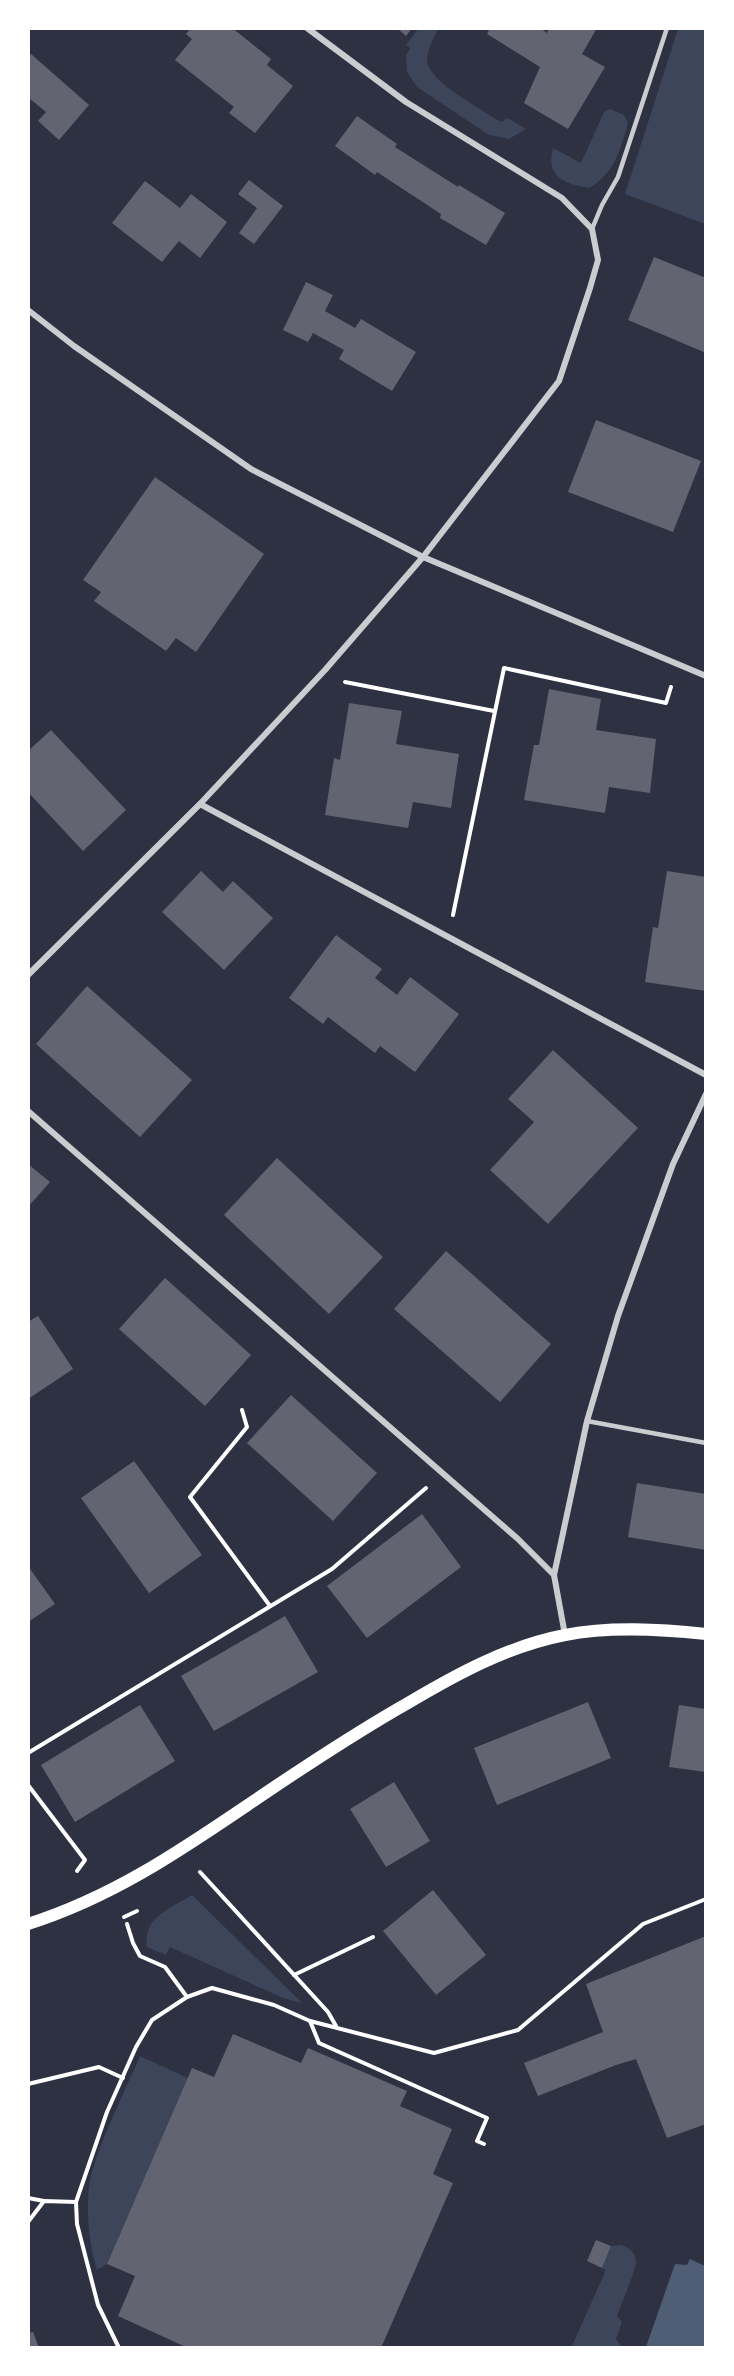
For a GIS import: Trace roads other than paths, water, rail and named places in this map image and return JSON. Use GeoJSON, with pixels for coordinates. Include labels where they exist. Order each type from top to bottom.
{"type":"FeatureCollection","features":[{"type":"Feature","properties":{"kind":"main road"},"geometry":{"type":"LineString","coordinates":[[28,1924],[110,1891],[179,1852],[300,1770],[455,1676],[508,1651],[565,1635],[616,1630],[705,1635]]}},
{"type":"Feature","properties":{"kind":"street"},"geometry":{"type":"LineString","coordinates":[[28,975],[200,804],[325,670],[423,557],[559,381],[591,288],[598,260],[592,229],[562,198],[406,102],[307,28]]}},
{"type":"Feature","properties":{"kind":"street"},"geometry":{"type":"LineString","coordinates":[[28,310],[74,346],[251,469],[423,557],[705,676]]}},
{"type":"Feature","properties":{"kind":"street"},"geometry":{"type":"LineString","coordinates":[[200,804],[705,1075]]}},
{"type":"Feature","properties":{"kind":"street"},"geometry":{"type":"LineString","coordinates":[[565,1635],[554,1575],[587,1421],[618,1316],[673,1164],[705,1094]]}},
{"type":"Feature","properties":{"kind":"street"},"geometry":{"type":"LineString","coordinates":[[28,1111],[518,1539],[554,1575]]}},
{"type":"Feature","properties":{"kind":"lane"},"geometry":{"type":"LineString","coordinates":[[592,229],[618,177],[667,28]]}},
{"type":"Feature","properties":{"kind":"lane"},"geometry":{"type":"LineString","coordinates":[[587,1421],[705,1443]]}}]}
